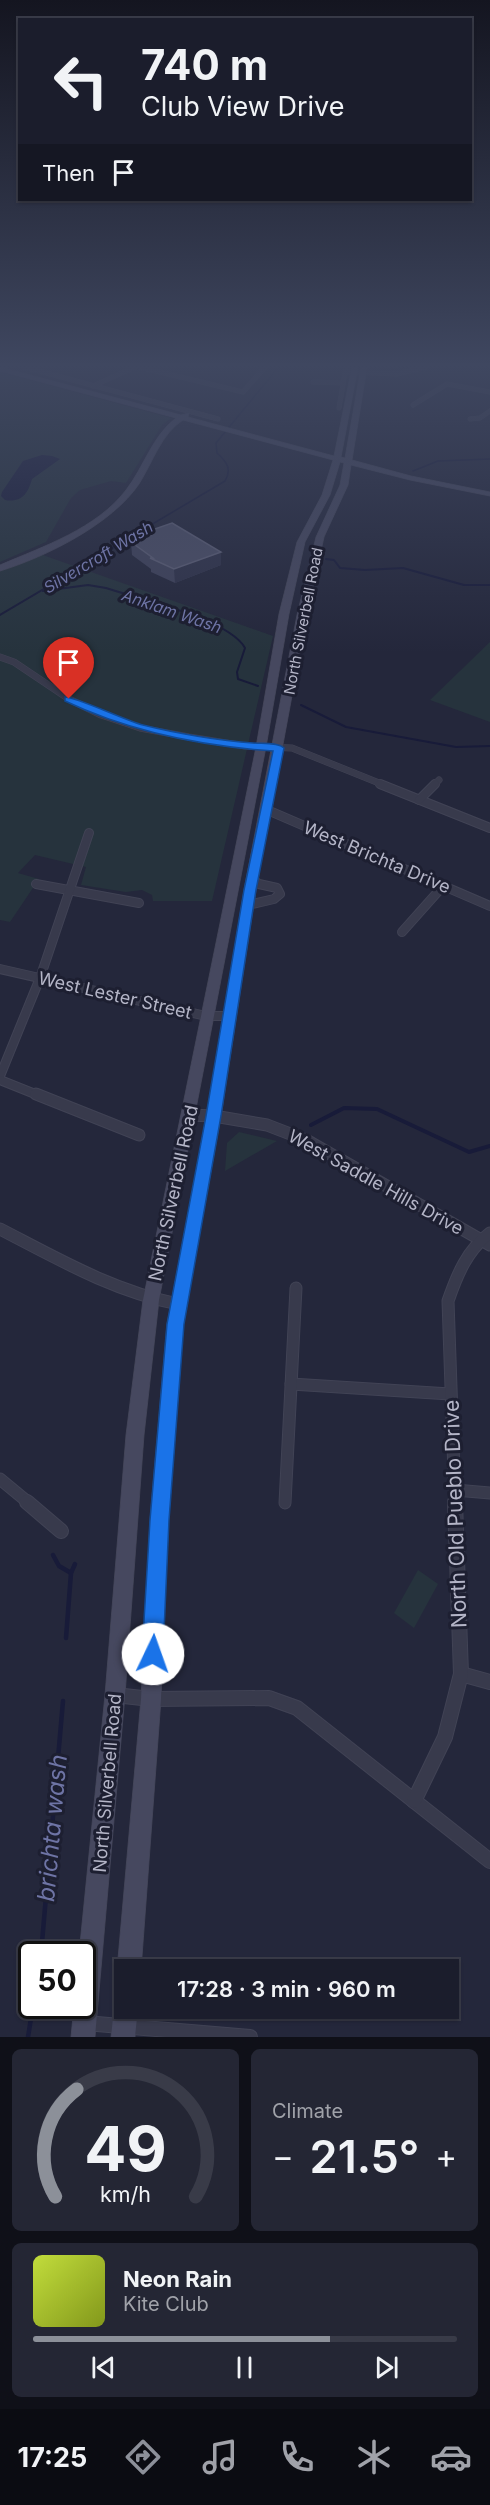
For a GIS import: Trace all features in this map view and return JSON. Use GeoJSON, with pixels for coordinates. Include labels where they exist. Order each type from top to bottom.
{"type":"FeatureCollection","features":[{"type":"Feature","properties":{"kind":"main road"},"geometry":{"type":"LineString","coordinates":[[0,568],[78,531],[113,509],[129,492],[148,462]]}},
{"type":"Feature","properties":{"kind":"main road","name":"North Silverbell Road"},"geometry":{"type":"LineString","coordinates":[[130,1959],[151,1699],[159,1520],[178,1304],[231,1016],[252,879],[261,747],[284,615],[301,542],[341,462]]}},
{"type":"Feature","properties":{"kind":"main road","name":"North Silverbell Road"},"geometry":{"type":"LineString","coordinates":[[84,2030],[115,1695],[135,1435],[151,1300],[189,1115],[206,1016],[257,808],[279,748],[302,615],[320,537],[344,485],[343,462]]}},
{"type":"Feature","properties":{"kind":"main road"},"geometry":{"type":"LineString","coordinates":[[357,462],[414,479],[490,494]]}},
{"type":"Feature","properties":{"kind":"street"},"geometry":{"type":"LineString","coordinates":[[0,657],[14,662],[69,699],[101,715],[151,730],[261,747],[292,748],[490,828]]}},
{"type":"Feature","properties":{"kind":"street"},"geometry":{"type":"LineString","coordinates":[[419,800],[439,780]]}},
{"type":"Feature","properties":{"kind":"street","name":"West Brichta Drive"},"geometry":{"type":"LineString","coordinates":[[257,808],[490,906]]}},
{"type":"Feature","properties":{"kind":"street"},"geometry":{"type":"LineString","coordinates":[[90,833],[40,978],[0,1078],[139,1135]]}},
{"type":"Feature","properties":{"kind":"street"},"geometry":{"type":"LineString","coordinates":[[248,905],[274,899],[280,894],[277,888],[259,884],[252,879]]}},
{"type":"Feature","properties":{"kind":"street"},"geometry":{"type":"LineString","coordinates":[[36,884],[140,903]]}},
{"type":"Feature","properties":{"kind":"street"},"geometry":{"type":"LineString","coordinates":[[402,932],[443,886]]}},
{"type":"Feature","properties":{"kind":"street","name":"West Lester Street"},"geometry":{"type":"LineString","coordinates":[[0,969],[206,1016],[231,1016]]}},
{"type":"Feature","properties":{"kind":"street","name":"West Saddle Hills Drive"},"geometry":{"type":"LineString","coordinates":[[189,1115],[214,1116],[267,1125],[306,1140],[486,1239]]}},
{"type":"Feature","properties":{"kind":"street"},"geometry":{"type":"LineString","coordinates":[[0,1228],[115,1287],[151,1300],[178,1304]]}},
{"type":"Feature","properties":{"kind":"street","name":"North Old Pueblo Drive"},"geometry":{"type":"LineString","coordinates":[[414,1801],[445,1737],[462,1674],[448,1302],[456,1275],[486,1239]]}},
{"type":"Feature","properties":{"kind":"street"},"geometry":{"type":"LineString","coordinates":[[285,1503],[296,1288]]}},
{"type":"Feature","properties":{"kind":"street"},"geometry":{"type":"LineString","coordinates":[[291,1384],[450,1394]]}},
{"type":"Feature","properties":{"kind":"street"},"geometry":{"type":"LineString","coordinates":[[0,1479],[61,1531]]}},
{"type":"Feature","properties":{"kind":"street"},"geometry":{"type":"LineString","coordinates":[[455,1490],[490,1493]]}},
{"type":"Feature","properties":{"kind":"street"},"geometry":{"type":"LineString","coordinates":[[462,1674],[490,1682]]}},
{"type":"Feature","properties":{"kind":"street"},"geometry":{"type":"LineString","coordinates":[[115,1695],[151,1699],[269,1698],[297,1708],[490,1861]]}},
{"type":"Feature","properties":{"kind":"street"},"geometry":{"type":"LineString","coordinates":[[84,2030],[124,2024],[250,2037]]}},
{"type":"Feature","properties":{"kind":"shaded area"},"geometry":{"type":"Polygon","coordinates":[[[0,462],[139,462],[126,483],[111,481],[80,490],[71,498],[46,542],[0,562],[0,462]]]}},
{"type":"Feature","properties":{"kind":"shaded area"},"geometry":{"type":"Polygon","coordinates":[[[40,554],[273,636],[212,901],[153,901],[152,895],[142,890],[126,892],[81,885],[86,867],[35,855],[18,873],[39,879],[10,922],[0,920],[0,571],[40,554]]]}},
{"type":"Feature","properties":{"kind":"shaded area"},"geometry":{"type":"Polygon","coordinates":[[[490,642],[490,722],[430,700],[490,642]]]}},
{"type":"Feature","properties":{"kind":"shaded area"},"geometry":{"type":"Polygon","coordinates":[[[239,1132],[277,1141],[225,1171],[227,1143],[239,1132]]]}},
{"type":"Feature","properties":{"kind":"shaded area"},"geometry":{"type":"Polygon","coordinates":[[[418,1570],[438,1584],[414,1628],[394,1613],[418,1570]]]}},
{"type":"Feature","properties":{"kind":"water"},"geometry":{"type":"Polygon","coordinates":[[[22,462],[56,462],[32,479],[28,489],[20,498],[5,500],[1,496],[22,462]]]}},
{"type":"Feature","properties":{"kind":"building"},"geometry":{"type":"Polygon","coordinates":[[[172,523],[221,552],[174,569],[150,558],[153,558],[131,542],[153,534],[149,531],[172,523]]]}},
{"type":"Feature","properties":{"kind":"waterway","name":"Silvercroft Wash"},"geometry":{"type":"LineString","coordinates":[[112,548],[225,481],[228,473],[225,462]]}},
{"type":"Feature","properties":{"kind":"waterway"},"geometry":{"type":"LineString","coordinates":[[413,471],[435,462]]}},
{"type":"Feature","properties":{"kind":"waterway","name":"Silvercroft Wash"},"geometry":{"type":"LineString","coordinates":[[0,615],[115,547]]}},
{"type":"Feature","properties":{"kind":"waterway"},"geometry":{"type":"LineString","coordinates":[[326,559],[334,560],[340,568],[365,570],[403,568],[464,585],[490,585]]}},
{"type":"Feature","properties":{"kind":"waterway","name":"Anklam Wash"},"geometry":{"type":"LineString","coordinates":[[43,591],[88,585],[106,588],[203,619],[236,638],[245,648],[237,672],[238,679],[258,686]]}},
{"type":"Feature","properties":{"kind":"waterway","name":"Anklam Wash"},"geometry":{"type":"LineString","coordinates":[[301,705],[346,727],[456,747],[490,746]]}},
{"type":"Feature","properties":{"kind":"waterway"},"geometry":{"type":"LineString","coordinates":[[311,1125],[344,1108],[377,1109],[469,1152],[490,1146]]}},
{"type":"Feature","properties":{"kind":"waterway"},"geometry":{"type":"LineString","coordinates":[[53,1555],[59,1566],[71,1573]]}},
{"type":"Feature","properties":{"kind":"waterway"},"geometry":{"type":"LineString","coordinates":[[71,1573],[75,1564]]}},
{"type":"Feature","properties":{"kind":"waterway","name":"brichta wash"},"geometry":{"type":"LineString","coordinates":[[66,1638],[71,1573]]}},
{"type":"Feature","properties":{"kind":"waterway","name":"brichta wash"},"geometry":{"type":"LineString","coordinates":[[42,1941],[63,1701]]}},
{"type":"Feature","properties":{"kind":"waterway","name":"brichta wash"},"geometry":{"type":"LineString","coordinates":[[28,2037],[31,2019]]}},
{"type":"Feature","properties":{"kind":"route"},"geometry":{"type":"LineString","coordinates":[[69,699],[101,715],[140,728],[245,746],[279,748],[250,890],[214,1116],[175,1324],[159,1520],[153,1654]]}}]}
